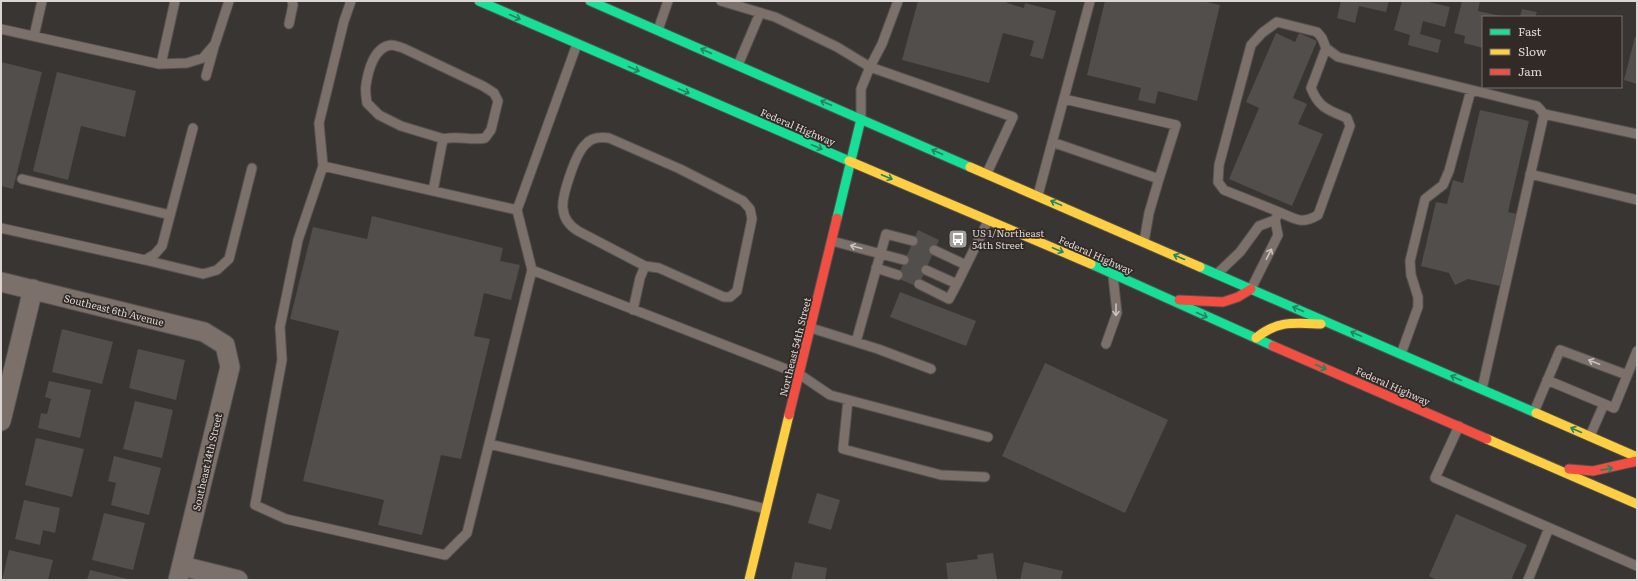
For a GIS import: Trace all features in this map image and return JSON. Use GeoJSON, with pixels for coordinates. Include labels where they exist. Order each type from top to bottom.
{"type":"FeatureCollection","features":[{"type":"Feature","properties":{"kind":"main road","name":"Federal Highway"},"geometry":{"type":"LineString","coordinates":[[479,1],[1113,274],[1168,300],[1637,504]]}},
{"type":"Feature","properties":{"kind":"main road"},"geometry":{"type":"LineString","coordinates":[[590,1],[1637,457]]}},
{"type":"Feature","properties":{"kind":"main road","name":"Northeast 54th Street"},"geometry":{"type":"LineString","coordinates":[[749,580],[861,119]]}},
{"type":"Feature","properties":{"kind":"main road"},"geometry":{"type":"LineString","coordinates":[[1168,300],[1223,302],[1238,297],[1251,289]]}},
{"type":"Feature","properties":{"kind":"main road"},"geometry":{"type":"LineString","coordinates":[[1256,338],[1266,330],[1286,323],[1334,325]]}},
{"type":"Feature","properties":{"kind":"main road"},"geometry":{"type":"LineString","coordinates":[[1554,468],[1593,471],[1637,461]]}},
{"type":"Feature","properties":{"kind":"street","name":"Southeast 6th Avenue"},"geometry":{"type":"LineString","coordinates":[[1,282],[204,332],[225,345]]}},
{"type":"Feature","properties":{"kind":"street"},"geometry":{"type":"LineString","coordinates":[[1,421],[33,289]]}},
{"type":"Feature","properties":{"kind":"street","name":"Southeast 14th Street"},"geometry":{"type":"LineString","coordinates":[[180,573],[230,367],[225,345]]}},
{"type":"Feature","properties":{"kind":"street"},"geometry":{"type":"LineString","coordinates":[[180,573],[238,580]]}},
{"type":"Feature","properties":{"kind":"lane"},"geometry":{"type":"LineString","coordinates":[[34,36],[42,1]]}},
{"type":"Feature","properties":{"kind":"lane"},"geometry":{"type":"LineString","coordinates":[[161,64],[175,1]]}},
{"type":"Feature","properties":{"kind":"lane"},"geometry":{"type":"LineString","coordinates":[[206,76],[229,1]]}},
{"type":"Feature","properties":{"kind":"lane"},"geometry":{"type":"LineString","coordinates":[[289,24],[293,5],[292,1]]}},
{"type":"Feature","properties":{"kind":"lane"},"geometry":{"type":"LineString","coordinates":[[351,1],[344,21],[319,123],[322,166],[298,240],[280,327],[282,360],[256,504],[286,519],[445,554],[467,534],[532,270],[516,210],[577,44]]}},
{"type":"Feature","properties":{"kind":"lane"},"geometry":{"type":"LineString","coordinates":[[658,30],[668,1]]}},
{"type":"Feature","properties":{"kind":"lane"},"geometry":{"type":"LineString","coordinates":[[720,1],[775,17],[837,47],[870,67],[1014,117],[987,173]]}},
{"type":"Feature","properties":{"kind":"lane"},"geometry":{"type":"LineString","coordinates":[[861,119],[861,89],[882,44],[898,1]]}},
{"type":"Feature","properties":{"kind":"lane"},"geometry":{"type":"LineString","coordinates":[[1038,195],[1090,1]]}},
{"type":"Feature","properties":{"kind":"lane"},"geometry":{"type":"LineString","coordinates":[[738,65],[760,13]]}},
{"type":"Feature","properties":{"kind":"lane"},"geometry":{"type":"LineString","coordinates":[[1326,48],[1311,88],[1315,98],[1324,109],[1347,118],[1350,126],[1318,215],[1308,221],[1277,216],[1224,190],[1218,182],[1219,164],[1251,45],[1262,33],[1277,22],[1317,32],[1322,38],[1326,48],[1338,57],[1537,106],[1544,114],[1637,134]]}},
{"type":"Feature","properties":{"kind":"lane"},"geometry":{"type":"LineString","coordinates":[[1,29],[161,64],[187,63],[203,58],[215,44]]}},
{"type":"Feature","properties":{"kind":"lane"},"geometry":{"type":"LineString","coordinates":[[391,45],[403,48],[483,86],[494,93],[498,101],[491,130],[485,138],[477,140],[461,138],[444,139],[401,126],[379,115],[367,103],[366,85],[370,70],[375,56],[382,48],[391,45]]}},
{"type":"Feature","properties":{"kind":"lane"},"geometry":{"type":"LineString","coordinates":[[1401,354],[1418,307],[1418,297],[1411,275],[1410,260],[1425,199],[1443,185],[1449,171],[1471,90]]}},
{"type":"Feature","properties":{"kind":"lane"},"geometry":{"type":"LineString","coordinates":[[1064,99],[1176,125],[1149,213],[1144,242]]}},
{"type":"Feature","properties":{"kind":"lane"},"geometry":{"type":"LineString","coordinates":[[1482,389],[1544,114]]}},
{"type":"Feature","properties":{"kind":"lane"},"geometry":{"type":"LineString","coordinates":[[145,260],[155,254],[162,246],[193,128]]}},
{"type":"Feature","properties":{"kind":"lane"},"geometry":{"type":"LineString","coordinates":[[601,137],[609,138],[680,170],[743,201],[750,209],[752,219],[737,291],[730,297],[724,297],[659,268],[646,266],[568,225],[563,209],[571,170],[582,148],[587,142],[601,137]]}},
{"type":"Feature","properties":{"kind":"lane"},"geometry":{"type":"LineString","coordinates":[[434,191],[444,139]]}},
{"type":"Feature","properties":{"kind":"lane"},"geometry":{"type":"LineString","coordinates":[[1052,142],[1159,180]]}},
{"type":"Feature","properties":{"kind":"lane"},"geometry":{"type":"LineString","coordinates":[[322,166],[516,210]]}},
{"type":"Feature","properties":{"kind":"lane"},"geometry":{"type":"LineString","coordinates":[[1,228],[203,274],[217,270],[229,259],[252,168]]}},
{"type":"Feature","properties":{"kind":"lane"},"geometry":{"type":"LineString","coordinates":[[1530,174],[1637,200]]}},
{"type":"Feature","properties":{"kind":"lane"},"geometry":{"type":"LineString","coordinates":[[22,179],[170,214]]}},
{"type":"Feature","properties":{"kind":"lane"},"geometry":{"type":"LineString","coordinates":[[1217,274],[1240,252],[1259,226],[1277,216]]}},
{"type":"Feature","properties":{"kind":"lane"},"geometry":{"type":"LineString","coordinates":[[1251,289],[1278,235],[1277,216]]}},
{"type":"Feature","properties":{"kind":"lane"},"geometry":{"type":"LineString","coordinates":[[919,284],[949,299],[988,221]]}},
{"type":"Feature","properties":{"kind":"lane"},"geometry":{"type":"LineString","coordinates":[[856,342],[886,234],[913,241]]}},
{"type":"Feature","properties":{"kind":"lane"},"geometry":{"type":"LineString","coordinates":[[832,241],[904,260]]}},
{"type":"Feature","properties":{"kind":"lane"},"geometry":{"type":"LineString","coordinates":[[934,250],[966,265]]}},
{"type":"Feature","properties":{"kind":"lane"},"geometry":{"type":"LineString","coordinates":[[633,310],[640,278],[646,266]]}},
{"type":"Feature","properties":{"kind":"lane"},"geometry":{"type":"LineString","coordinates":[[876,268],[898,275]]}},
{"type":"Feature","properties":{"kind":"lane"},"geometry":{"type":"LineString","coordinates":[[532,270],[799,374],[830,396],[988,437]]}},
{"type":"Feature","properties":{"kind":"lane"},"geometry":{"type":"LineString","coordinates":[[926,270],[957,284]]}},
{"type":"Feature","properties":{"kind":"lane"},"geometry":{"type":"LineString","coordinates":[[1106,344],[1117,313],[1113,274]]}},
{"type":"Feature","properties":{"kind":"lane"},"geometry":{"type":"LineString","coordinates":[[811,328],[856,342],[931,370]]}},
{"type":"Feature","properties":{"kind":"lane"},"geometry":{"type":"LineString","coordinates":[[1534,412],[1560,350],[1627,375]]}},
{"type":"Feature","properties":{"kind":"lane"},"geometry":{"type":"LineString","coordinates":[[1547,380],[1614,408],[1637,351]]}},
{"type":"Feature","properties":{"kind":"lane"},"geometry":{"type":"LineString","coordinates":[[848,400],[843,449],[941,475],[985,477]]}},
{"type":"Feature","properties":{"kind":"lane"},"geometry":{"type":"LineString","coordinates":[[1590,436],[1604,404]]}},
{"type":"Feature","properties":{"kind":"lane"},"geometry":{"type":"LineString","coordinates":[[1459,426],[1435,478],[1637,566]]}},
{"type":"Feature","properties":{"kind":"lane"},"geometry":{"type":"LineString","coordinates":[[489,444],[712,495],[766,510]]}},
{"type":"Feature","properties":{"kind":"lane"},"geometry":{"type":"LineString","coordinates":[[1528,580],[1549,528]]}},
{"type":"Feature","properties":{"kind":"building"},"geometry":{"type":"Polygon","coordinates":[[[918,1],[1008,1],[1007,3],[1024,8],[1025,3],[1056,11],[1043,59],[1030,56],[1034,41],[1003,33],[989,83],[902,60],[918,1]]]}},
{"type":"Feature","properties":{"kind":"building"},"geometry":{"type":"Polygon","coordinates":[[[1105,1],[1203,1],[1220,5],[1197,101],[1158,91],[1155,104],[1138,100],[1141,88],[1087,75],[1105,1]]]}},
{"type":"Feature","properties":{"kind":"building"},"geometry":{"type":"Polygon","coordinates":[[[1341,1],[1389,1],[1386,12],[1359,6],[1355,23],[1337,18],[1341,1]]]}},
{"type":"Feature","properties":{"kind":"building"},"geometry":{"type":"Polygon","coordinates":[[[1402,1],[1425,1],[1450,7],[1445,27],[1423,21],[1420,34],[1441,40],[1438,53],[1408,45],[1410,35],[1394,30],[1402,1]]]}},
{"type":"Feature","properties":{"kind":"building"},"geometry":{"type":"Polygon","coordinates":[[[1462,1],[1480,1],[1478,11],[1501,16],[1482,16],[1482,48],[1464,43],[1465,36],[1454,33],[1462,1]]]}},
{"type":"Feature","properties":{"kind":"building"},"geometry":{"type":"Polygon","coordinates":[[[1522,9],[1537,12],[1535,16],[1520,16],[1522,9]]]}},
{"type":"Feature","properties":{"kind":"building"},"geometry":{"type":"Polygon","coordinates":[[[1276,33],[1295,42],[1299,33],[1317,41],[1293,98],[1307,104],[1298,124],[1323,134],[1292,206],[1229,179],[1259,108],[1246,102],[1276,33]]]}},
{"type":"Feature","properties":{"kind":"building"},"geometry":{"type":"Polygon","coordinates":[[[1635,37],[1637,37],[1637,84],[1624,80],[1635,37]]]}},
{"type":"Feature","properties":{"kind":"building"},"geometry":{"type":"Polygon","coordinates":[[[1,62],[42,72],[13,189],[1,186],[1,62]]]}},
{"type":"Feature","properties":{"kind":"building"},"geometry":{"type":"Polygon","coordinates":[[[57,72],[136,91],[125,137],[81,126],[68,180],[33,171],[57,72]]]}},
{"type":"Feature","properties":{"kind":"building"},"geometry":{"type":"Polygon","coordinates":[[[1480,110],[1529,121],[1508,212],[1517,214],[1500,286],[1468,279],[1455,285],[1449,273],[1421,266],[1436,202],[1447,204],[1453,180],[1463,183],[1480,110]]]}},
{"type":"Feature","properties":{"kind":"building"},"geometry":{"type":"Polygon","coordinates":[[[372,216],[503,248],[500,261],[520,265],[511,300],[484,293],[474,336],[490,339],[461,459],[441,455],[422,535],[378,525],[384,500],[303,481],[339,331],[290,319],[313,227],[367,239],[372,216]]]}},
{"type":"Feature","properties":{"kind":"building"},"geometry":{"type":"Polygon","coordinates":[[[918,230],[939,240],[918,287],[897,278],[918,230]]]}},
{"type":"Feature","properties":{"kind":"building"},"geometry":{"type":"Polygon","coordinates":[[[900,292],[976,321],[966,346],[890,317],[900,292]]]}},
{"type":"Feature","properties":{"kind":"building"},"geometry":{"type":"Polygon","coordinates":[[[62,329],[113,342],[102,384],[52,372],[62,329]]]}},
{"type":"Feature","properties":{"kind":"building"},"geometry":{"type":"Polygon","coordinates":[[[138,349],[185,360],[176,400],[129,388],[138,349]]]}},
{"type":"Feature","properties":{"kind":"building"},"geometry":{"type":"Polygon","coordinates":[[[1045,363],[1168,420],[1125,513],[1002,456],[1045,363]]]}},
{"type":"Feature","properties":{"kind":"building"},"geometry":{"type":"Polygon","coordinates":[[[49,381],[91,390],[80,438],[38,428],[41,413],[47,414],[51,399],[45,397],[49,381]]]}},
{"type":"Feature","properties":{"kind":"building"},"geometry":{"type":"Polygon","coordinates":[[[135,401],[173,410],[162,458],[123,449],[135,401]]]}},
{"type":"Feature","properties":{"kind":"building"},"geometry":{"type":"Polygon","coordinates":[[[36,438],[84,449],[72,497],[25,485],[36,438]]]}},
{"type":"Feature","properties":{"kind":"building"},"geometry":{"type":"Polygon","coordinates":[[[114,456],[161,468],[149,515],[111,505],[116,483],[108,481],[114,456]]]}},
{"type":"Feature","properties":{"kind":"building"},"geometry":{"type":"Polygon","coordinates":[[[817,493],[840,500],[831,530],[808,523],[817,493]]]}},
{"type":"Feature","properties":{"kind":"building"},"geometry":{"type":"Polygon","coordinates":[[[24,500],[60,508],[55,533],[43,530],[40,545],[15,539],[24,500]]]}},
{"type":"Feature","properties":{"kind":"building"},"geometry":{"type":"Polygon","coordinates":[[[104,513],[145,523],[133,570],[92,560],[104,513]]]}},
{"type":"Feature","properties":{"kind":"building"},"geometry":{"type":"Polygon","coordinates":[[[1456,514],[1527,545],[1511,580],[1437,580],[1429,576],[1456,514]]]}},
{"type":"Feature","properties":{"kind":"building"},"geometry":{"type":"Polygon","coordinates":[[[9,550],[53,560],[48,580],[2,580],[9,550]]]}},
{"type":"Feature","properties":{"kind":"building"},"geometry":{"type":"Polygon","coordinates":[[[993,553],[997,580],[948,580],[946,563],[978,559],[977,555],[993,553]]]}},
{"type":"Feature","properties":{"kind":"building"},"geometry":{"type":"Polygon","coordinates":[[[795,562],[827,568],[825,580],[791,580],[795,562]]]}},
{"type":"Feature","properties":{"kind":"building"},"geometry":{"type":"Polygon","coordinates":[[[1024,562],[1063,571],[1061,580],[1020,580],[1024,562]]]}},
{"type":"Feature","properties":{"kind":"building"},"geometry":{"type":"Polygon","coordinates":[[[90,570],[128,579],[128,580],[87,580],[90,570]]]}},
{"type":"Feature","properties":{"kind":"traffic: fast"},"geometry":{"type":"LineString","coordinates":[[479,1],[849,161]]}},
{"type":"Feature","properties":{"kind":"traffic: fast"},"geometry":{"type":"LineString","coordinates":[[590,1],[970,167]]}},
{"type":"Feature","properties":{"kind":"traffic: fast"},"geometry":{"type":"LineString","coordinates":[[837,218],[861,119]]}},
{"type":"Feature","properties":{"kind":"traffic: fast"},"geometry":{"type":"LineString","coordinates":[[1091,264],[1273,346]]}},
{"type":"Feature","properties":{"kind":"traffic: fast"},"geometry":{"type":"LineString","coordinates":[[1200,267],[1536,413]]}},
{"type":"Feature","properties":{"kind":"traffic: slow"},"geometry":{"type":"LineString","coordinates":[[849,161],[1091,264]]}},
{"type":"Feature","properties":{"kind":"traffic: slow"},"geometry":{"type":"LineString","coordinates":[[970,167],[1200,267]]}},
{"type":"Feature","properties":{"kind":"traffic: slow"},"geometry":{"type":"LineString","coordinates":[[1256,338],[1264,332],[1279,325],[1294,323],[1321,324]]}},
{"type":"Feature","properties":{"kind":"traffic: slow"},"geometry":{"type":"LineString","coordinates":[[1536,413],[1637,457]]}},
{"type":"Feature","properties":{"kind":"traffic: slow"},"geometry":{"type":"LineString","coordinates":[[749,580],[789,415]]}},
{"type":"Feature","properties":{"kind":"traffic: slow"},"geometry":{"type":"LineString","coordinates":[[1487,439],[1637,504]]}},
{"type":"Feature","properties":{"kind":"traffic: jam"},"geometry":{"type":"LineString","coordinates":[[789,415],[837,218]]}},
{"type":"Feature","properties":{"kind":"traffic: jam"},"geometry":{"type":"LineString","coordinates":[[1179,300],[1223,302],[1238,297],[1251,289]]}},
{"type":"Feature","properties":{"kind":"traffic: jam"},"geometry":{"type":"LineString","coordinates":[[1273,346],[1487,439]]}},
{"type":"Feature","properties":{"kind":"traffic: jam"},"geometry":{"type":"LineString","coordinates":[[1569,469],[1593,471],[1637,461]]}},
{"type":"Feature","properties":{"kind":"place","name":"US 1/Northeast 54th Street"},"geometry":{"type":"Point","coordinates":[958,239]}}]}
